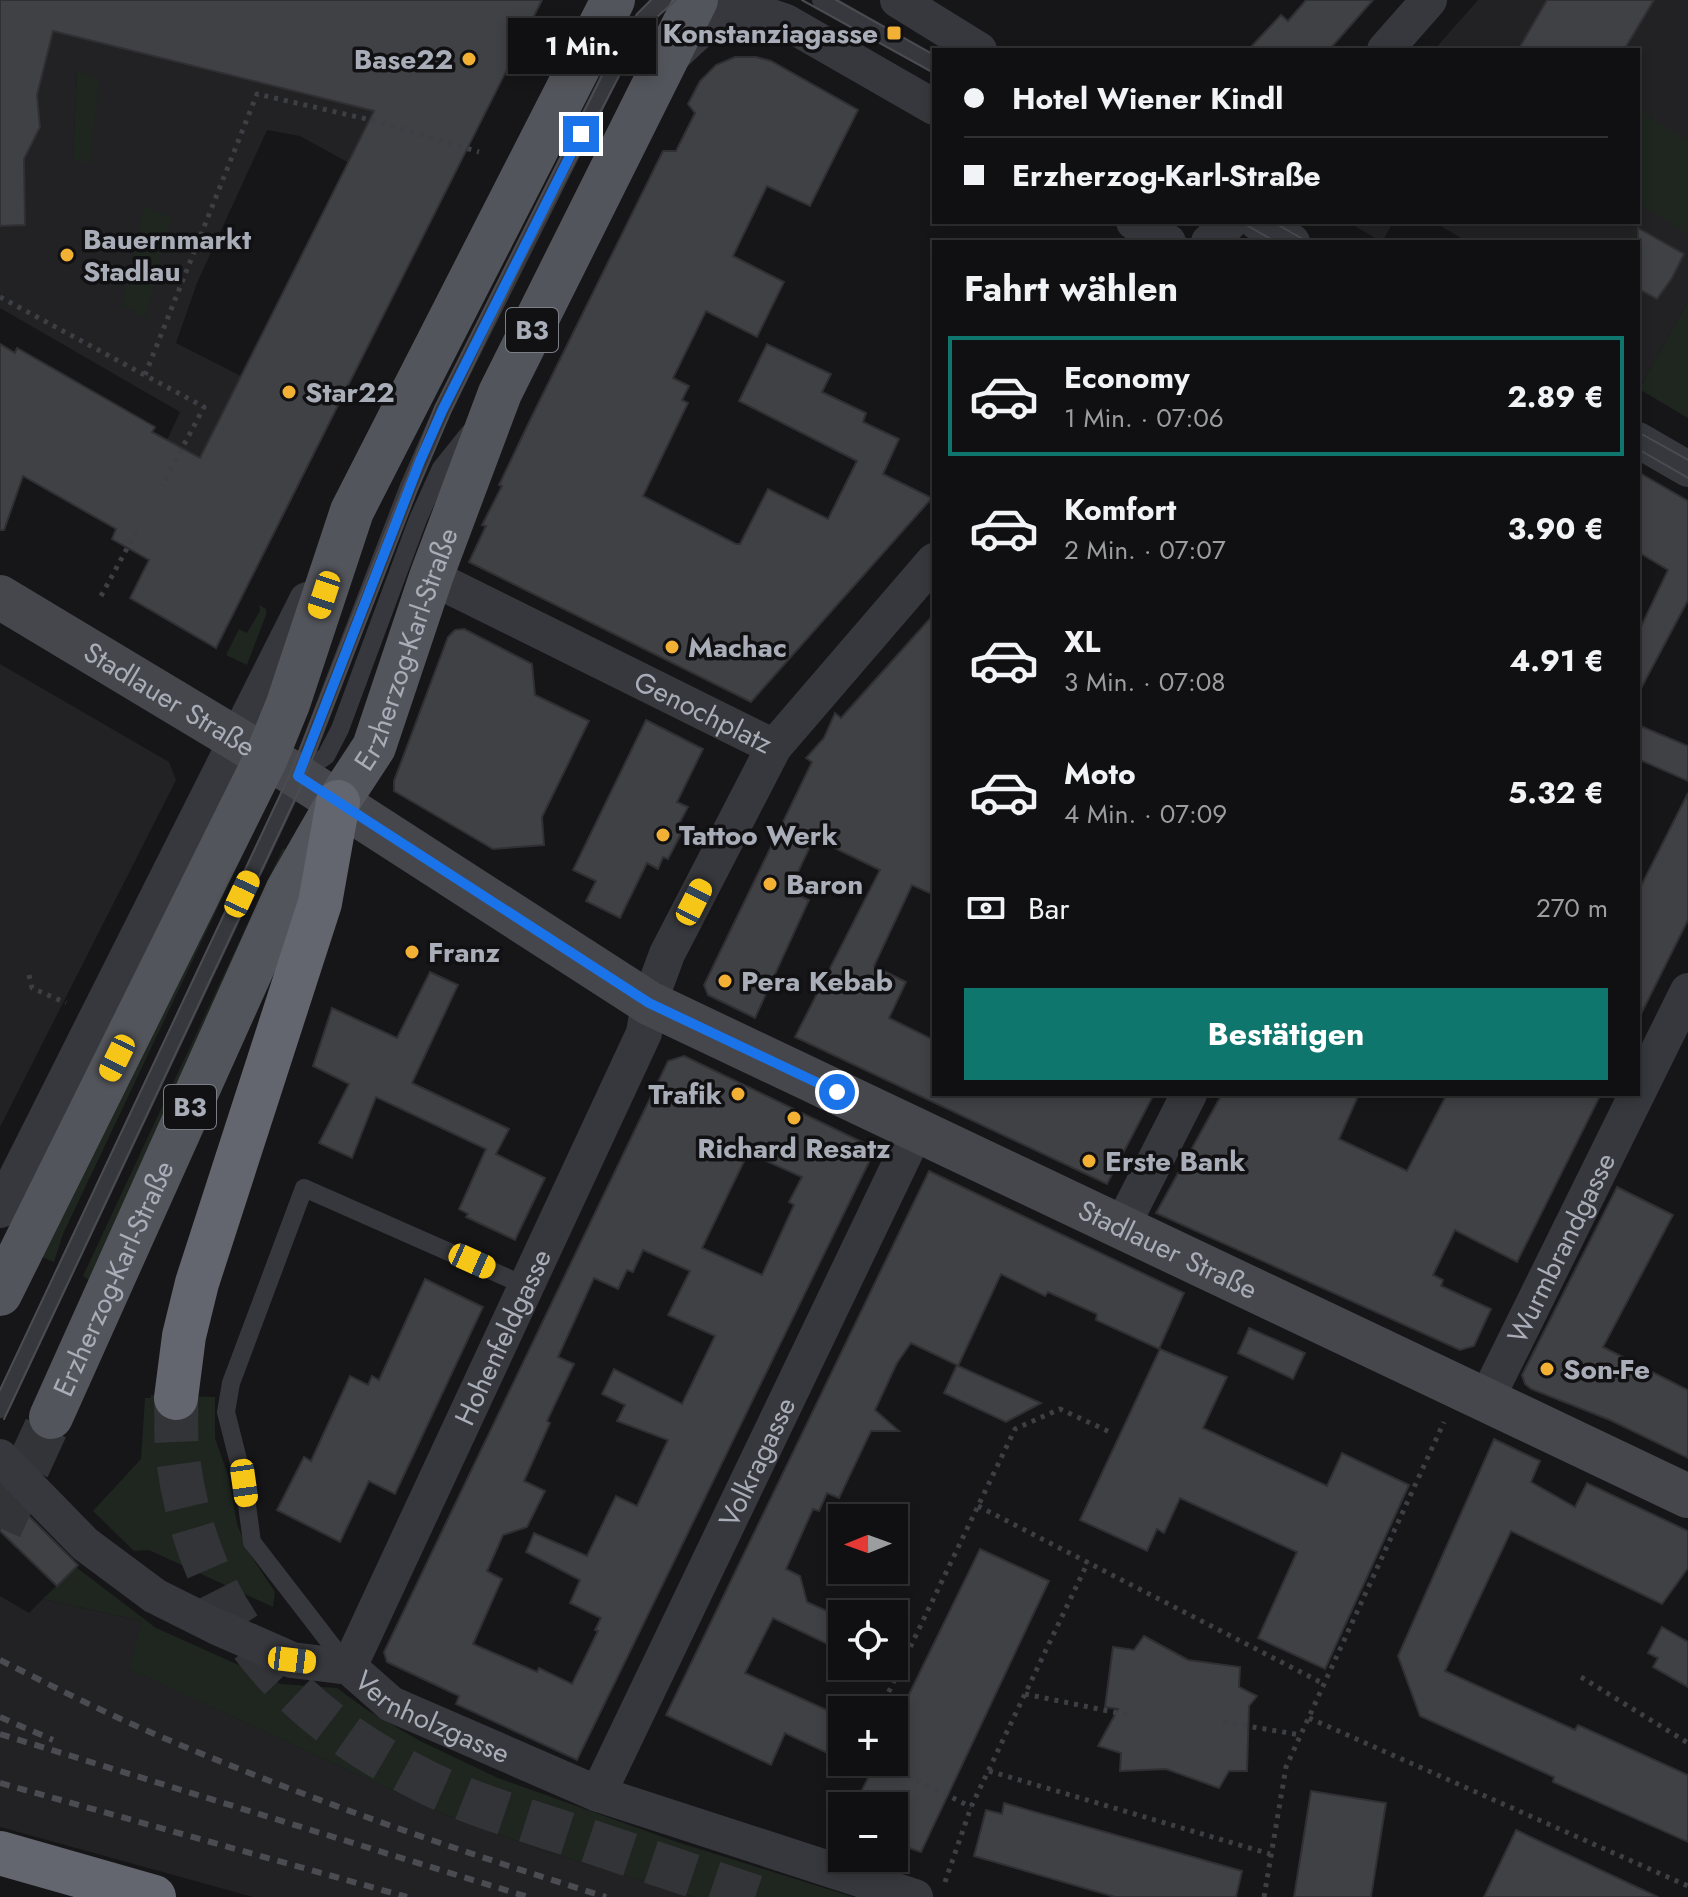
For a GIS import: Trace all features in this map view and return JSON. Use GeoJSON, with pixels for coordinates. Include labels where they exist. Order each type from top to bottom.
{"type":"FeatureCollection","features":[{"type":"Feature","properties":{"kind":"highway"},"geometry":{"type":"LineString","coordinates":[[176,1398],[184,1336],[197,1283],[320,903],[338,802]]}},
{"type":"Feature","properties":{"kind":"highway"},"geometry":{"type":"LineString","coordinates":[[0,1853],[154,1897]]}},
{"type":"Feature","properties":{"kind":"main road","name":"Erzherzog-Karl-Straße"},"geometry":{"type":"LineString","coordinates":[[0,1294],[267,758],[352,511],[616,0]]}},
{"type":"Feature","properties":{"kind":"main road","name":"Erzherzog-Karl-Straße"},"geometry":{"type":"LineString","coordinates":[[51,1417],[287,891],[374,747],[431,577],[500,393],[696,0]]}},
{"type":"Feature","properties":{"kind":"street"},"geometry":{"type":"LineString","coordinates":[[898,0],[976,48]]}},
{"type":"Feature","properties":{"kind":"street"},"geometry":{"type":"LineString","coordinates":[[1387,48],[1429,0]]}},
{"type":"Feature","properties":{"kind":"street"},"geometry":{"type":"LineString","coordinates":[[668,60],[700,30],[729,13],[757,12],[786,22],[932,106]]}},
{"type":"Feature","properties":{"kind":"street"},"geometry":{"type":"LineString","coordinates":[[1137,224],[1165,240]]}},
{"type":"Feature","properties":{"kind":"street"},"geometry":{"type":"LineString","coordinates":[[1211,240],[1228,224]]}},
{"type":"Feature","properties":{"kind":"street"},"geometry":{"type":"LineString","coordinates":[[1260,224],[1288,240]]}},
{"type":"Feature","properties":{"kind":"street"},"geometry":{"type":"LineString","coordinates":[[1640,441],[1688,469]]}},
{"type":"Feature","properties":{"kind":"street"},"geometry":{"type":"LineString","coordinates":[[774,747],[932,563]]}},
{"type":"Feature","properties":{"kind":"street","name":"Genochplatz"},"geometry":{"type":"LineString","coordinates":[[431,577],[774,747],[667,954],[649,1003]]}},
{"type":"Feature","properties":{"kind":"street","name":"Stadlauer Straße"},"geometry":{"type":"LineString","coordinates":[[0,597],[338,802]]}},
{"type":"Feature","properties":{"kind":"street","name":"Erzherzog-Karl-Straße"},"geometry":{"type":"LineString","coordinates":[[0,1210],[267,758]]}},
{"type":"Feature","properties":{"kind":"street"},"geometry":{"type":"LineString","coordinates":[[338,802],[649,1003]]}},
{"type":"Feature","properties":{"kind":"street","name":"Wurmbrandgasse"},"geometry":{"type":"LineString","coordinates":[[1640,1089],[1688,991]]}},
{"type":"Feature","properties":{"kind":"street","name":"Stadlauer Straße"},"geometry":{"type":"LineString","coordinates":[[649,1003],[1121,1228],[1467,1406],[1688,1496]]}},
{"type":"Feature","properties":{"kind":"street","name":"Hohenfeldgasse"},"geometry":{"type":"LineString","coordinates":[[349,1667],[644,1033],[649,1003]]}},
{"type":"Feature","properties":{"kind":"street"},"geometry":{"type":"LineString","coordinates":[[1121,1228],[1188,1096]]}},
{"type":"Feature","properties":{"kind":"street","name":"Wurmbrandgasse"},"geometry":{"type":"LineString","coordinates":[[1467,1406],[1636,1096]]}},
{"type":"Feature","properties":{"kind":"street","name":"Volkragasse"},"geometry":{"type":"LineString","coordinates":[[598,1794],[916,1130]]}},
{"type":"Feature","properties":{"kind":"street","name":"Vernholzgasse"},"geometry":{"type":"LineString","coordinates":[[0,1457],[85,1544],[155,1596],[217,1627],[292,1660],[349,1667],[391,1704],[598,1794],[930,1889]]}},
{"type":"Feature","properties":{"kind":"lane","name":"Erzherzog-Karl-Straße"},"geometry":{"type":"LineString","coordinates":[[608,79],[614,52],[616,0]]}},
{"type":"Feature","properties":{"kind":"lane","name":"Erzherzog-Karl-Straße"},"geometry":{"type":"LineString","coordinates":[[0,1409],[267,758],[409,486],[436,423],[608,79],[636,28],[662,0]]}},
{"type":"Feature","properties":{"kind":"lane"},"geometry":{"type":"LineString","coordinates":[[821,0],[932,63]]}},
{"type":"Feature","properties":{"kind":"lane","name":"Erzherzog-Karl-Straße"},"geometry":{"type":"LineString","coordinates":[[267,758],[326,756],[340,729],[418,519],[441,468],[500,393]]}},
{"type":"Feature","properties":{"kind":"lane"},"geometry":{"type":"LineString","coordinates":[[349,1667],[252,1542],[244,1483],[226,1412],[231,1383],[304,1188],[526,1286]]}},
{"type":"Feature","properties":{"kind":"path"},"geometry":{"type":"LineString","coordinates":[[145,375],[257,94],[371,120],[479,152]]}},
{"type":"Feature","properties":{"kind":"path"},"geometry":{"type":"LineString","coordinates":[[0,297],[204,407],[162,486]]}},
{"type":"Feature","properties":{"kind":"path"},"geometry":{"type":"LineString","coordinates":[[101,596],[136,532]]}},
{"type":"Feature","properties":{"kind":"path"},"geometry":{"type":"LineString","coordinates":[[29,975],[32,988],[62,1002]]}},
{"type":"Feature","properties":{"kind":"path"},"geometry":{"type":"LineString","coordinates":[[1264,1897],[1286,1767],[1380,1566],[1467,1406]]}},
{"type":"Feature","properties":{"kind":"path"},"geometry":{"type":"LineString","coordinates":[[887,1696],[1015,1429],[1060,1409],[1112,1433]]}},
{"type":"Feature","properties":{"kind":"path"},"geometry":{"type":"LineString","coordinates":[[978,1506],[1324,1684]]}},
{"type":"Feature","properties":{"kind":"path"},"geometry":{"type":"LineString","coordinates":[[930,1889],[1088,1562]]}},
{"type":"Feature","properties":{"kind":"path"},"geometry":{"type":"LineString","coordinates":[[1581,1677],[1688,1743]]}},
{"type":"Feature","properties":{"kind":"path"},"geometry":{"type":"LineString","coordinates":[[1025,1694],[1128,1715]]}},
{"type":"Feature","properties":{"kind":"path"},"geometry":{"type":"LineString","coordinates":[[1308,1718],[1688,1886]]}},
{"type":"Feature","properties":{"kind":"path"},"geometry":{"type":"LineString","coordinates":[[1223,1722],[1301,1735]]}},
{"type":"Feature","properties":{"kind":"path"},"geometry":{"type":"LineString","coordinates":[[989,1771],[1270,1854]]}},
{"type":"Feature","properties":{"kind":"path"},"geometry":{"type":"LineString","coordinates":[[908,1776],[971,1807]]}},
{"type":"Feature","properties":{"kind":"shaded area"},"geometry":{"type":"Polygon","coordinates":[[[1478,0],[1688,0],[1688,301],[1640,387],[1640,240],[1465,240],[1437,224],[1640,224],[1640,48],[1436,48],[1478,0]]]}},
{"type":"Feature","properties":{"kind":"shaded area","name":"Bauernmarkt Stadlau"},"geometry":{"type":"Polygon","coordinates":[[[53,31],[375,112],[349,163],[300,136],[267,130],[197,283],[176,343],[241,376],[181,497],[167,440],[180,412],[0,308],[0,226],[25,225],[24,159],[40,127],[37,95],[53,31]],[[77,71],[73,162],[74,162],[99,80],[77,71]]]}},
{"type":"Feature","properties":{"kind":"shaded area"},"geometry":{"type":"Polygon","coordinates":[[[77,70],[99,80],[90,162],[73,162],[77,70]]]}},
{"type":"Feature","properties":{"kind":"shaded area"},"geometry":{"type":"Polygon","coordinates":[[[1640,111],[1688,141],[1688,234],[1640,204],[1640,111]]]}},
{"type":"Feature","properties":{"kind":"shaded area"},"geometry":{"type":"Polygon","coordinates":[[[144,206],[172,218],[145,318],[122,305],[144,206]]]}},
{"type":"Feature","properties":{"kind":"shaded area"},"geometry":{"type":"Polygon","coordinates":[[[1351,224],[1392,224],[1383,240],[1351,224]]]}},
{"type":"Feature","properties":{"kind":"shaded area"},"geometry":{"type":"Polygon","coordinates":[[[1688,301],[1688,418],[1640,387],[1688,301]]]}},
{"type":"Feature","properties":{"kind":"shaded area"},"geometry":{"type":"Polygon","coordinates":[[[259,605],[266,609],[266,615],[247,665],[226,655],[239,629],[247,633],[260,611],[259,605]]]}},
{"type":"Feature","properties":{"kind":"shaded area"},"geometry":{"type":"Polygon","coordinates":[[[0,664],[169,762],[176,780],[0,1127],[0,664]]]}},
{"type":"Feature","properties":{"kind":"shaded area"},"geometry":{"type":"Polygon","coordinates":[[[253,833],[63,1234],[54,1262],[42,1257],[253,833]]]}},
{"type":"Feature","properties":{"kind":"shaded area"},"geometry":{"type":"Polygon","coordinates":[[[283,848],[287,851],[90,1281],[83,1276],[283,848]]]}},
{"type":"Feature","properties":{"kind":"shaded area"},"geometry":{"type":"Polygon","coordinates":[[[151,1395],[215,1397],[215,1438],[228,1475],[237,1524],[249,1553],[275,1592],[273,1607],[149,1550],[134,1551],[93,1511],[141,1459],[145,1398],[151,1398],[151,1395]]]}},
{"type":"Feature","properties":{"kind":"shaded area"},"geometry":{"type":"Polygon","coordinates":[[[76,1567],[156,1628],[281,1684],[337,1688],[420,1741],[498,1778],[677,1842],[853,1897],[695,1897],[542,1850],[444,1814],[129,1669],[142,1621],[43,1599],[76,1567]]]}},
{"type":"Feature","properties":{"kind":"shaded area"},"geometry":{"type":"Polygon","coordinates":[[[0,1596],[29,1613],[43,1599],[142,1621],[130,1669],[444,1814],[542,1850],[695,1897],[253,1897],[0,1827],[0,1596]]]}},
{"type":"Feature","properties":{"kind":"building"},"geometry":{"type":"Polygon","coordinates":[[[0,0],[542,0],[216,648],[130,598],[149,560],[112,539],[116,529],[23,476],[4,530],[0,530],[0,344],[15,353],[17,348],[155,427],[152,432],[200,458],[374,111],[53,31],[37,95],[40,127],[24,159],[25,225],[0,226],[0,0]]]}},
{"type":"Feature","properties":{"kind":"building"},"geometry":{"type":"Polygon","coordinates":[[[1306,0],[1373,0],[1331,48],[1250,48],[1281,15],[1288,21],[1306,0]]]}},
{"type":"Feature","properties":{"kind":"building"},"geometry":{"type":"Polygon","coordinates":[[[1547,0],[1654,0],[1625,48],[1519,48],[1547,0]]]}},
{"type":"Feature","properties":{"kind":"building"},"geometry":{"type":"Polygon","coordinates":[[[735,57],[771,61],[858,110],[810,206],[767,186],[733,256],[784,282],[757,337],[706,311],[673,378],[689,386],[682,400],[688,403],[643,496],[736,544],[740,544],[768,489],[828,519],[857,461],[739,401],[767,344],[831,374],[822,392],[866,413],[863,422],[899,439],[883,474],[932,498],[751,702],[469,562],[486,526],[482,525],[502,486],[499,485],[663,151],[676,151],[695,113],[688,104],[700,81],[716,65],[735,57]]]}},
{"type":"Feature","properties":{"kind":"building"},"geometry":{"type":"Polygon","coordinates":[[[1638,228],[1684,254],[1657,299],[1640,290],[1638,228]]]}},
{"type":"Feature","properties":{"kind":"building"},"geometry":{"type":"Polygon","coordinates":[[[1640,473],[1688,501],[1688,600],[1640,690],[1640,629],[1668,570],[1640,553],[1640,473]]]}},
{"type":"Feature","properties":{"kind":"building"},"geometry":{"type":"Polygon","coordinates":[[[932,616],[932,894],[912,885],[874,966],[906,982],[889,1018],[932,1039],[932,1096],[1153,1096],[1107,1184],[795,1037],[880,870],[814,838],[789,891],[809,900],[755,1018],[708,995],[704,985],[812,762],[806,758],[824,738],[835,713],[841,718],[932,616]]]}},
{"type":"Feature","properties":{"kind":"building"},"geometry":{"type":"Polygon","coordinates":[[[464,629],[532,664],[535,695],[589,721],[542,817],[544,845],[493,849],[394,791],[394,781],[448,637],[455,630],[464,629]]]}},
{"type":"Feature","properties":{"kind":"building"},"geometry":{"type":"Polygon","coordinates":[[[646,720],[703,749],[677,802],[688,807],[679,824],[682,825],[679,830],[682,832],[668,859],[663,857],[658,869],[647,863],[620,918],[586,901],[596,881],[573,870],[646,720]]]}},
{"type":"Feature","properties":{"kind":"building"},"geometry":{"type":"Polygon","coordinates":[[[1640,726],[1688,746],[1688,781],[1640,760],[1640,726]]]}},
{"type":"Feature","properties":{"kind":"building"},"geometry":{"type":"Polygon","coordinates":[[[1688,793],[1688,920],[1640,1016],[1640,888],[1688,793]]]}},
{"type":"Feature","properties":{"kind":"building"},"geometry":{"type":"Polygon","coordinates":[[[430,972],[458,985],[412,1083],[509,1129],[496,1154],[545,1178],[515,1240],[466,1217],[468,1214],[459,1209],[486,1149],[376,1097],[352,1158],[319,1143],[349,1084],[313,1066],[332,1008],[397,1038],[430,972]]]}},
{"type":"Feature","properties":{"kind":"building"},"geometry":{"type":"Polygon","coordinates":[[[684,1056],[868,1145],[870,1160],[577,1760],[456,1704],[459,1696],[387,1662],[384,1652],[668,1061],[684,1056]],[[748,1153],[702,1248],[762,1275],[794,1205],[789,1202],[802,1177],[748,1153]],[[643,1250],[633,1272],[627,1270],[618,1289],[594,1278],[558,1357],[574,1364],[547,1421],[550,1423],[524,1481],[545,1491],[527,1527],[503,1535],[487,1571],[502,1579],[473,1644],[537,1672],[539,1668],[572,1684],[598,1631],[595,1630],[601,1618],[570,1603],[580,1580],[526,1552],[534,1533],[587,1556],[616,1496],[637,1506],[668,1440],[617,1421],[625,1405],[602,1394],[614,1369],[682,1404],[715,1336],[668,1315],[690,1271],[643,1250]]]}},
{"type":"Feature","properties":{"kind":"building"},"geometry":{"type":"Polygon","coordinates":[[[1221,1096],[1358,1096],[1339,1139],[1407,1171],[1446,1096],[1600,1096],[1517,1262],[1455,1230],[1433,1275],[1443,1280],[1441,1286],[1491,1309],[1474,1346],[1460,1350],[1156,1213],[1221,1096]]]}},
{"type":"Feature","properties":{"kind":"building"},"geometry":{"type":"Polygon","coordinates":[[[929,1171],[1184,1293],[1159,1349],[1096,1320],[1097,1314],[1048,1292],[1045,1296],[1001,1274],[958,1366],[1041,1403],[1006,1422],[944,1393],[957,1365],[911,1343],[897,1363],[875,1410],[899,1431],[871,1431],[839,1498],[827,1493],[819,1511],[813,1509],[786,1569],[800,1576],[807,1602],[828,1612],[828,1644],[773,1618],[745,1673],[828,1711],[828,1753],[785,1733],[771,1765],[666,1715],[929,1171]]]}},
{"type":"Feature","properties":{"kind":"building"},"geometry":{"type":"Polygon","coordinates":[[[1617,1187],[1673,1215],[1603,1347],[1688,1390],[1688,1458],[1610,1420],[1531,1389],[1522,1375],[1617,1187]]]}},
{"type":"Feature","properties":{"kind":"building"},"geometry":{"type":"Polygon","coordinates":[[[425,1279],[483,1307],[395,1494],[369,1481],[340,1542],[277,1510],[304,1457],[311,1461],[350,1376],[368,1385],[372,1376],[379,1380],[425,1279]]]}},
{"type":"Feature","properties":{"kind":"building"},"geometry":{"type":"Polygon","coordinates":[[[1249,1328],[1305,1353],[1293,1379],[1238,1353],[1249,1328]]]}},
{"type":"Feature","properties":{"kind":"building"},"geometry":{"type":"Polygon","coordinates":[[[1160,1349],[1227,1377],[1203,1428],[1327,1486],[1342,1453],[1409,1485],[1325,1669],[1258,1638],[1297,1552],[1180,1498],[1164,1533],[1157,1529],[1147,1551],[1080,1520],[1160,1349]]]}},
{"type":"Feature","properties":{"kind":"building"},"geometry":{"type":"Polygon","coordinates":[[[1494,1439],[1540,1461],[1531,1482],[1575,1507],[1587,1483],[1688,1531],[1688,1568],[1662,1604],[1511,1531],[1445,1671],[1575,1730],[1578,1725],[1688,1775],[1688,1842],[1553,1782],[1554,1777],[1420,1716],[1398,1656],[1494,1439]]]}},
{"type":"Feature","properties":{"kind":"building"},"geometry":{"type":"Polygon","coordinates":[[[0,1487],[78,1565],[57,1586],[0,1531],[0,1487]]]}},
{"type":"Feature","properties":{"kind":"building"},"geometry":{"type":"Polygon","coordinates":[[[980,1549],[1049,1581],[921,1852],[908,1848],[908,1792],[861,1792],[869,1776],[908,1776],[908,1696],[980,1549]]]}},
{"type":"Feature","properties":{"kind":"building"},"geometry":{"type":"Polygon","coordinates":[[[1662,1627],[1688,1642],[1688,1687],[1653,1667],[1658,1658],[1648,1653],[1662,1627]]]}},
{"type":"Feature","properties":{"kind":"building"},"geometry":{"type":"Polygon","coordinates":[[[1144,1636],[1188,1660],[1240,1667],[1239,1687],[1257,1696],[1249,1706],[1247,1771],[1229,1771],[1219,1788],[1166,1769],[1120,1771],[1121,1753],[1098,1746],[1118,1709],[1105,1707],[1113,1647],[1134,1650],[1144,1636]]]}},
{"type":"Feature","properties":{"kind":"building"},"geometry":{"type":"Polygon","coordinates":[[[1311,1791],[1386,1803],[1371,1897],[1294,1897],[1311,1791]]]}},
{"type":"Feature","properties":{"kind":"building"},"geometry":{"type":"Polygon","coordinates":[[[1004,1803],[1242,1871],[1236,1897],[1115,1897],[974,1856],[986,1810],[1002,1814],[1004,1803]]]}},
{"type":"Feature","properties":{"kind":"building"},"geometry":{"type":"Polygon","coordinates":[[[1516,1830],[1658,1897],[1484,1897],[1516,1830]]]}},
{"type":"Feature","properties":{"kind":"tunnel"},"geometry":{"type":"LineString","coordinates":[[176,1398],[178,1458],[188,1513],[205,1564],[228,1610],[257,1652],[291,1690],[331,1724],[375,1754],[424,1781],[499,1812],[756,1897]]}},
{"type":"Feature","properties":{"kind":"tunnel"},"geometry":{"type":"LineString","coordinates":[[0,1528],[51,1417]]}},
{"type":"Feature","properties":{"kind":"tram line"},"geometry":{"type":"LineString","coordinates":[[0,1390],[291,772],[435,407],[614,52],[637,14],[651,0]]}},
{"type":"Feature","properties":{"kind":"tram line"},"geometry":{"type":"LineString","coordinates":[[4,1419],[304,780],[450,413],[523,261],[634,47],[649,24],[676,0]]}},
{"type":"Feature","properties":{"kind":"tram line"},"geometry":{"type":"LineString","coordinates":[[802,0],[932,72]]}},
{"type":"Feature","properties":{"kind":"tram line"},"geometry":{"type":"LineString","coordinates":[[836,0],[932,54]]}},
{"type":"Feature","properties":{"kind":"tram line"},"geometry":{"type":"LineString","coordinates":[[1244,224],[1272,240]]}},
{"type":"Feature","properties":{"kind":"tram line"},"geometry":{"type":"LineString","coordinates":[[1276,224],[1304,240]]}},
{"type":"Feature","properties":{"kind":"tram line"},"geometry":{"type":"LineString","coordinates":[[1640,433],[1688,460]]}},
{"type":"Feature","properties":{"kind":"tram line"},"geometry":{"type":"LineString","coordinates":[[1640,450],[1688,478]]}},
{"type":"Feature","properties":{"kind":"railway"},"geometry":{"type":"LineString","coordinates":[[0,1660],[139,1727],[269,1781],[437,1842],[606,1897]]}},
{"type":"Feature","properties":{"kind":"railway"},"geometry":{"type":"LineString","coordinates":[[0,1717],[53,1740]]}},
{"type":"Feature","properties":{"kind":"railway"},"geometry":{"type":"LineString","coordinates":[[0,1734],[528,1897]]}},
{"type":"Feature","properties":{"kind":"railway"},"geometry":{"type":"LineString","coordinates":[[0,1783],[407,1897]]}},
{"type":"Feature","properties":{"kind":"place","name":"Konstanziagasse"},"geometry":{"type":"Point","coordinates":[894,33]}},
{"type":"Feature","properties":{"kind":"place","name":"Base22"},"geometry":{"type":"Point","coordinates":[469,59]}},
{"type":"Feature","properties":{"kind":"place","name":"Bauernmarkt Stadlau"},"geometry":{"type":"Point","coordinates":[67,255]}},
{"type":"Feature","properties":{"kind":"place","name":"Star22"},"geometry":{"type":"Point","coordinates":[289,392]}},
{"type":"Feature","properties":{"kind":"place","name":"Machac"},"geometry":{"type":"Point","coordinates":[672,647]}},
{"type":"Feature","properties":{"kind":"place","name":"Tattoo Werk"},"geometry":{"type":"Point","coordinates":[663,835]}},
{"type":"Feature","properties":{"kind":"place","name":"Baron"},"geometry":{"type":"Point","coordinates":[770,884]}},
{"type":"Feature","properties":{"kind":"place","name":"Franz"},"geometry":{"type":"Point","coordinates":[412,952]}},
{"type":"Feature","properties":{"kind":"place","name":"Pera Kebab"},"geometry":{"type":"Point","coordinates":[725,981]}},
{"type":"Feature","properties":{"kind":"place","name":"Trafik"},"geometry":{"type":"Point","coordinates":[738,1094]}},
{"type":"Feature","properties":{"kind":"place","name":"Richard Resatz"},"geometry":{"type":"Point","coordinates":[794,1118]}},
{"type":"Feature","properties":{"kind":"place","name":"Erste Bank"},"geometry":{"type":"Point","coordinates":[1089,1161]}},
{"type":"Feature","properties":{"kind":"place","name":"Son-Fe"},"geometry":{"type":"Point","coordinates":[1547,1369]}},
{"type":"Feature","properties":{"kind":"route"},"geometry":{"type":"LineString","coordinates":[[581,134],[442,411],[409,486],[298,776],[649,1003],[837,1092]]}}]}
